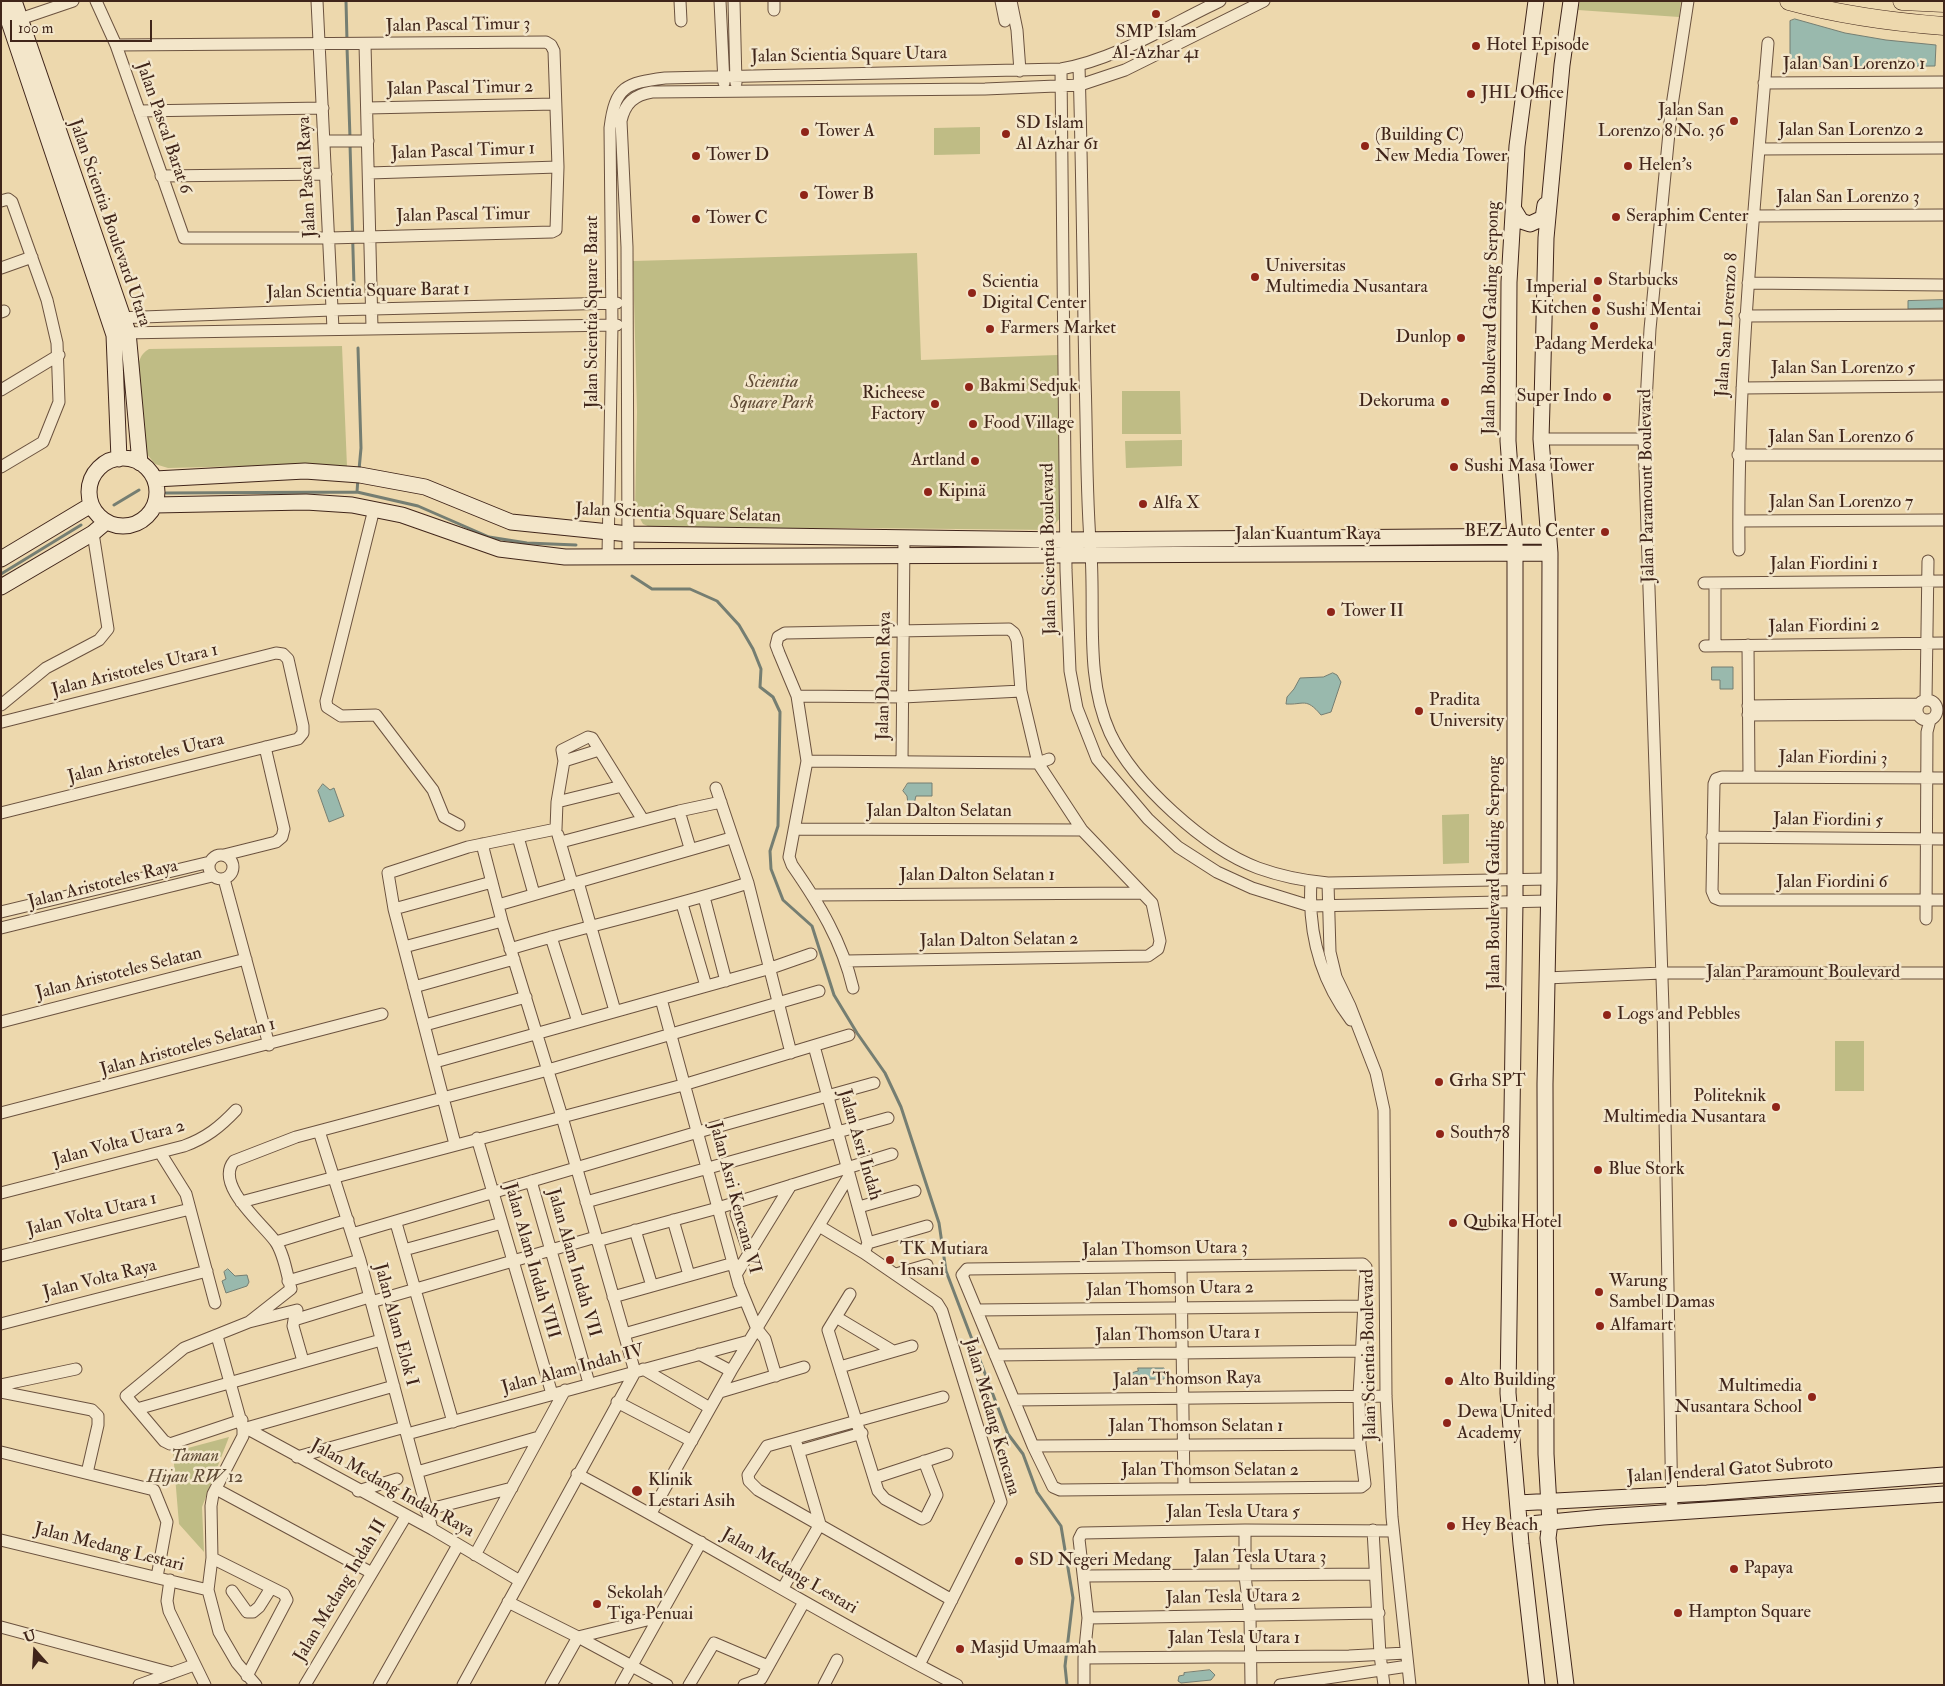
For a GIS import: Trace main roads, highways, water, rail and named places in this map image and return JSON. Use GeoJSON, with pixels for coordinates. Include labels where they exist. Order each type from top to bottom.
{"type":"FeatureCollection","features":[{"type":"Feature","properties":{"kind":"main road"},"geometry":{"type":"LineString","coordinates":[[1789,1],[1841,14],[1902,23],[1944,26]]}},
{"type":"Feature","properties":{"kind":"main road"},"geometry":{"type":"LineString","coordinates":[[1902,1],[1944,3]]}},
{"type":"Feature","properties":{"kind":"waterway"},"geometry":{"type":"LineString","coordinates":[[346,1],[347,41]]}},
{"type":"Feature","properties":{"kind":"waterway"},"geometry":{"type":"LineString","coordinates":[[347,47],[350,138]]}},
{"type":"Feature","properties":{"kind":"waterway"},"geometry":{"type":"LineString","coordinates":[[350,144],[354,286]]}},
{"type":"Feature","properties":{"kind":"waterway"},"geometry":{"type":"LineString","coordinates":[[358,348],[361,448],[359,470]]}},
{"type":"Feature","properties":{"kind":"waterway"},"geometry":{"type":"LineString","coordinates":[[357,492],[358,478]]}},
{"type":"Feature","properties":{"kind":"waterway"},"geometry":{"type":"LineString","coordinates":[[114,505],[139,490]]}},
{"type":"Feature","properties":{"kind":"waterway"},"geometry":{"type":"LineString","coordinates":[[166,493],[357,492],[418,506],[489,537],[527,543],[576,545]]}},
{"type":"Feature","properties":{"kind":"waterway"},"geometry":{"type":"LineString","coordinates":[[1,574],[81,525]]}},
{"type":"Feature","properties":{"kind":"waterway"},"geometry":{"type":"LineString","coordinates":[[632,576],[652,589],[690,589],[717,601],[739,625],[753,649],[761,669],[760,687],[773,697],[780,712],[778,826],[770,851],[771,869],[783,900],[812,926],[834,995],[857,1033],[885,1073],[901,1107],[939,1223],[946,1271],[1008,1434],[1023,1454],[1037,1492],[1061,1526],[1073,1598],[1065,1666],[1067,1685]]}},
{"type":"Feature","properties":{"kind":"place","name":"SMP Islam Al-Azhar 41"},"geometry":{"type":"Point","coordinates":[1156,14]}},
{"type":"Feature","properties":{"kind":"place","name":"Hotel Episode"},"geometry":{"type":"Point","coordinates":[1476,46]}},
{"type":"Feature","properties":{"kind":"place","name":"JHL Office"},"geometry":{"type":"Point","coordinates":[1471,94]}},
{"type":"Feature","properties":{"kind":"place","name":"Jalan San Lorenzo 8 No. 36"},"geometry":{"type":"Point","coordinates":[1734,121]}},
{"type":"Feature","properties":{"kind":"place","name":"Tower A"},"geometry":{"type":"Point","coordinates":[805,132]}},
{"type":"Feature","properties":{"kind":"place","name":"SD Islam Al Azhar 61"},"geometry":{"type":"Point","coordinates":[1006,134]}},
{"type":"Feature","properties":{"kind":"place","name":"(Building C) New Media Tower"},"geometry":{"type":"Point","coordinates":[1365,146]}},
{"type":"Feature","properties":{"kind":"place","name":"Tower D"},"geometry":{"type":"Point","coordinates":[696,156]}},
{"type":"Feature","properties":{"kind":"place","name":"Helen's"},"geometry":{"type":"Point","coordinates":[1628,166]}},
{"type":"Feature","properties":{"kind":"place","name":"Tower B"},"geometry":{"type":"Point","coordinates":[804,195]}},
{"type":"Feature","properties":{"kind":"place","name":"Seraphim Center"},"geometry":{"type":"Point","coordinates":[1616,217]}},
{"type":"Feature","properties":{"kind":"place","name":"Tower C"},"geometry":{"type":"Point","coordinates":[696,219]}},
{"type":"Feature","properties":{"kind":"place","name":"Universitas Multimedia Nusantara"},"geometry":{"type":"Point","coordinates":[1255,277]}},
{"type":"Feature","properties":{"kind":"place","name":"Starbucks"},"geometry":{"type":"Point","coordinates":[1598,281]}},
{"type":"Feature","properties":{"kind":"place","name":"Scientia Digital Center"},"geometry":{"type":"Point","coordinates":[972,293]}},
{"type":"Feature","properties":{"kind":"place","name":"Imperial Kitchen"},"geometry":{"type":"Point","coordinates":[1597,298]}},
{"type":"Feature","properties":{"kind":"place","name":"Sushi Mentai"},"geometry":{"type":"Point","coordinates":[1596,311]}},
{"type":"Feature","properties":{"kind":"place","name":"Padang Merdeka"},"geometry":{"type":"Point","coordinates":[1594,326]}},
{"type":"Feature","properties":{"kind":"place","name":"Farmers Market"},"geometry":{"type":"Point","coordinates":[990,329]}},
{"type":"Feature","properties":{"kind":"place","name":"Dunlop"},"geometry":{"type":"Point","coordinates":[1461,338]}},
{"type":"Feature","properties":{"kind":"place","name":"Bakmi Sedjuk"},"geometry":{"type":"Point","coordinates":[969,387]}},
{"type":"Feature","properties":{"kind":"place","name":"Super Indo"},"geometry":{"type":"Point","coordinates":[1607,397]}},
{"type":"Feature","properties":{"kind":"place","name":"Dekoruma"},"geometry":{"type":"Point","coordinates":[1445,402]}},
{"type":"Feature","properties":{"kind":"place","name":"Richeese Factory"},"geometry":{"type":"Point","coordinates":[935,404]}},
{"type":"Feature","properties":{"kind":"place","name":"Food Village"},"geometry":{"type":"Point","coordinates":[973,424]}},
{"type":"Feature","properties":{"kind":"place","name":"Artland"},"geometry":{"type":"Point","coordinates":[975,461]}},
{"type":"Feature","properties":{"kind":"place","name":"Sushi Masa Tower"},"geometry":{"type":"Point","coordinates":[1454,467]}},
{"type":"Feature","properties":{"kind":"place","name":"Kipinä"},"geometry":{"type":"Point","coordinates":[928,492]}},
{"type":"Feature","properties":{"kind":"place","name":"Alfa X"},"geometry":{"type":"Point","coordinates":[1143,504]}},
{"type":"Feature","properties":{"kind":"place","name":"BEZ Auto Center"},"geometry":{"type":"Point","coordinates":[1605,532]}},
{"type":"Feature","properties":{"kind":"place","name":"Tower II"},"geometry":{"type":"Point","coordinates":[1331,612]}},
{"type":"Feature","properties":{"kind":"place","name":"Pradita University"},"geometry":{"type":"Point","coordinates":[1419,711]}},
{"type":"Feature","properties":{"kind":"place","name":"Logs and Pebbles"},"geometry":{"type":"Point","coordinates":[1607,1015]}},
{"type":"Feature","properties":{"kind":"place","name":"Grha SPT"},"geometry":{"type":"Point","coordinates":[1439,1082]}},
{"type":"Feature","properties":{"kind":"place","name":"Politeknik Multimedia Nusantara"},"geometry":{"type":"Point","coordinates":[1776,1107]}},
{"type":"Feature","properties":{"kind":"place","name":"South78"},"geometry":{"type":"Point","coordinates":[1440,1134]}},
{"type":"Feature","properties":{"kind":"place","name":"Blue Stork"},"geometry":{"type":"Point","coordinates":[1598,1170]}},
{"type":"Feature","properties":{"kind":"place","name":"Qubika Hotel"},"geometry":{"type":"Point","coordinates":[1453,1223]}},
{"type":"Feature","properties":{"kind":"place","name":"TK Mutiara Insani"},"geometry":{"type":"Point","coordinates":[890,1260]}},
{"type":"Feature","properties":{"kind":"place","name":"Warung Sambel Damas"},"geometry":{"type":"Point","coordinates":[1599,1292]}},
{"type":"Feature","properties":{"kind":"place","name":"Alfamart"},"geometry":{"type":"Point","coordinates":[1600,1326]}},
{"type":"Feature","properties":{"kind":"place","name":"Alto Building"},"geometry":{"type":"Point","coordinates":[1449,1381]}},
{"type":"Feature","properties":{"kind":"place","name":"Multimedia Nusantara School"},"geometry":{"type":"Point","coordinates":[1812,1397]}},
{"type":"Feature","properties":{"kind":"place","name":"Dewa United Academy"},"geometry":{"type":"Point","coordinates":[1447,1423]}},
{"type":"Feature","properties":{"kind":"place","name":"Klinik Lestari Asih"},"geometry":{"type":"Point","coordinates":[637,1491]}},
{"type":"Feature","properties":{"kind":"place","name":"Hey Beach"},"geometry":{"type":"Point","coordinates":[1451,1526]}},
{"type":"Feature","properties":{"kind":"place","name":"SD Negeri Medang"},"geometry":{"type":"Point","coordinates":[1019,1561]}},
{"type":"Feature","properties":{"kind":"place","name":"Papaya"},"geometry":{"type":"Point","coordinates":[1734,1569]}},
{"type":"Feature","properties":{"kind":"place","name":"Sekolah Tiga Penuai"},"geometry":{"type":"Point","coordinates":[597,1604]}},
{"type":"Feature","properties":{"kind":"place","name":"Hampton Square"},"geometry":{"type":"Point","coordinates":[1678,1613]}},
{"type":"Feature","properties":{"kind":"place","name":"Masjid Umaamah"},"geometry":{"type":"Point","coordinates":[960,1649]}},
{"type":"Feature","properties":{"kind":"park label","name":"Scientia Square Park"},"geometry":{"type":"Point","coordinates":[772,393]}},
{"type":"Feature","properties":{"kind":"park label","name":"Taman Hijau RW 12"},"geometry":{"type":"Point","coordinates":[195,1467]}}]}
